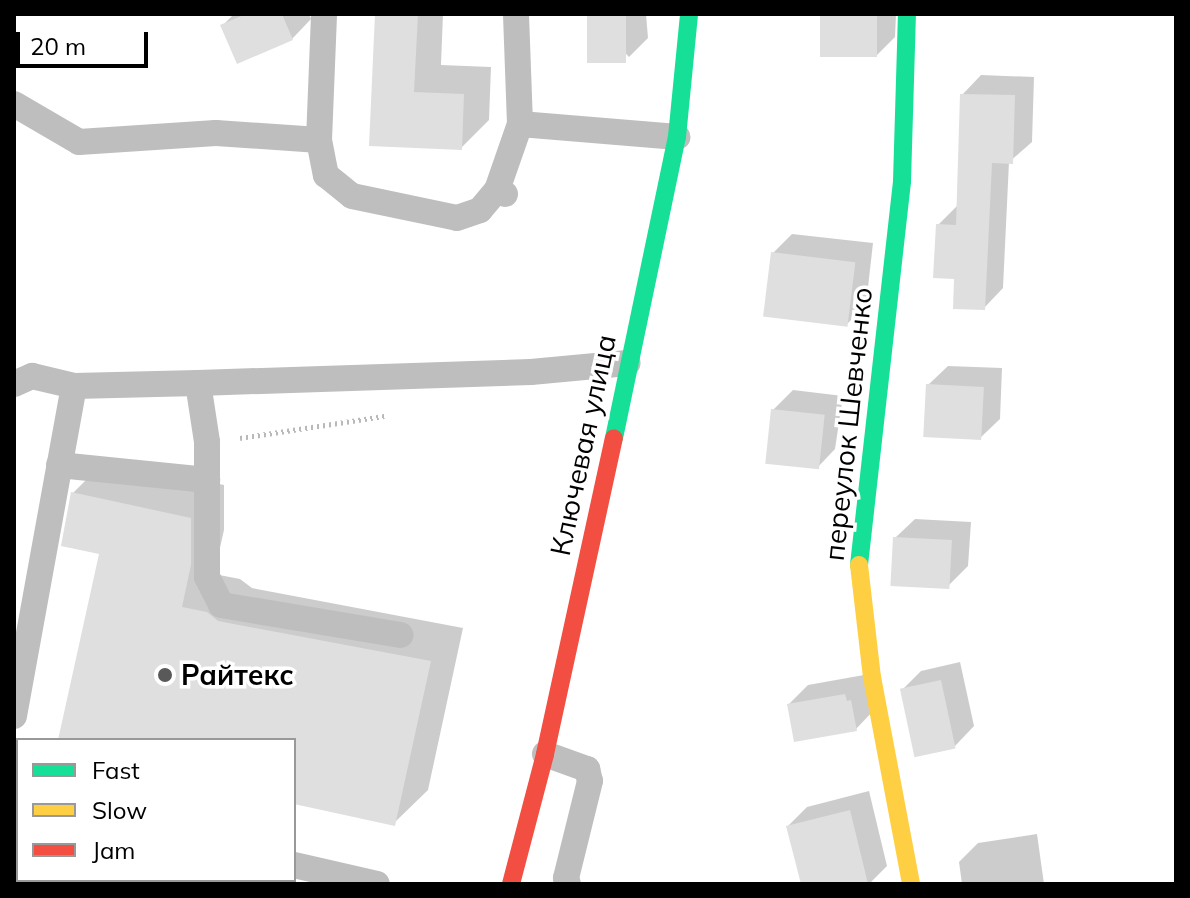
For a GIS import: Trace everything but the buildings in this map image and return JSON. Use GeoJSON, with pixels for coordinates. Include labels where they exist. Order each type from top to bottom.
{"type":"FeatureCollection","features":[{"type":"Feature","properties":{"kind":"street","name":"Ключевая улица"},"geometry":{"type":"LineString","coordinates":[[511,884],[545,754],[677,137],[689,14]]}},
{"type":"Feature","properties":{"kind":"street","name":"переулок Шевченко"},"geometry":{"type":"LineString","coordinates":[[907,14],[902,181],[859,562],[872,677],[911,884]]}},
{"type":"Feature","properties":{"kind":"lane"},"geometry":{"type":"LineString","coordinates":[[324,14],[319,140],[326,175],[352,196],[457,218],[480,210],[501,192],[520,124],[516,14]]}},
{"type":"Feature","properties":{"kind":"lane"},"geometry":{"type":"LineString","coordinates":[[14,104],[79,142],[216,133],[319,140]]}},
{"type":"Feature","properties":{"kind":"lane"},"geometry":{"type":"LineString","coordinates":[[520,124],[677,137]]}},
{"type":"Feature","properties":{"kind":"lane"},"geometry":{"type":"LineString","coordinates":[[14,384],[32,376],[74,386],[531,372],[628,363]]}},
{"type":"Feature","properties":{"kind":"lane"},"geometry":{"type":"LineString","coordinates":[[198,383],[207,442],[207,577],[221,605],[401,635]]}},
{"type":"Feature","properties":{"kind":"lane"},"geometry":{"type":"LineString","coordinates":[[14,716],[19,655],[74,386]]}},
{"type":"Feature","properties":{"kind":"lane"},"geometry":{"type":"LineString","coordinates":[[59,465],[207,480]]}},
{"type":"Feature","properties":{"kind":"lane"},"geometry":{"type":"LineString","coordinates":[[545,754],[587,769],[590,781],[566,878],[568,884]]}},
{"type":"Feature","properties":{"kind":"lane"},"geometry":{"type":"LineString","coordinates":[[296,865],[377,884]]}},
{"type":"Feature","properties":{"kind":"traffic: fast"},"geometry":{"type":"LineString","coordinates":[[614,438],[677,137],[689,14]]}},
{"type":"Feature","properties":{"kind":"traffic: fast"},"geometry":{"type":"LineString","coordinates":[[859,565],[902,181],[907,14]]}},
{"type":"Feature","properties":{"kind":"traffic: slow"},"geometry":{"type":"LineString","coordinates":[[859,565],[872,677],[911,884]]}},
{"type":"Feature","properties":{"kind":"traffic: jam"},"geometry":{"type":"LineString","coordinates":[[511,884],[545,754],[614,438]]}},
{"type":"Feature","properties":{"kind":"place","name":"Райтекс"},"geometry":{"type":"Point","coordinates":[165,675]}}]}
